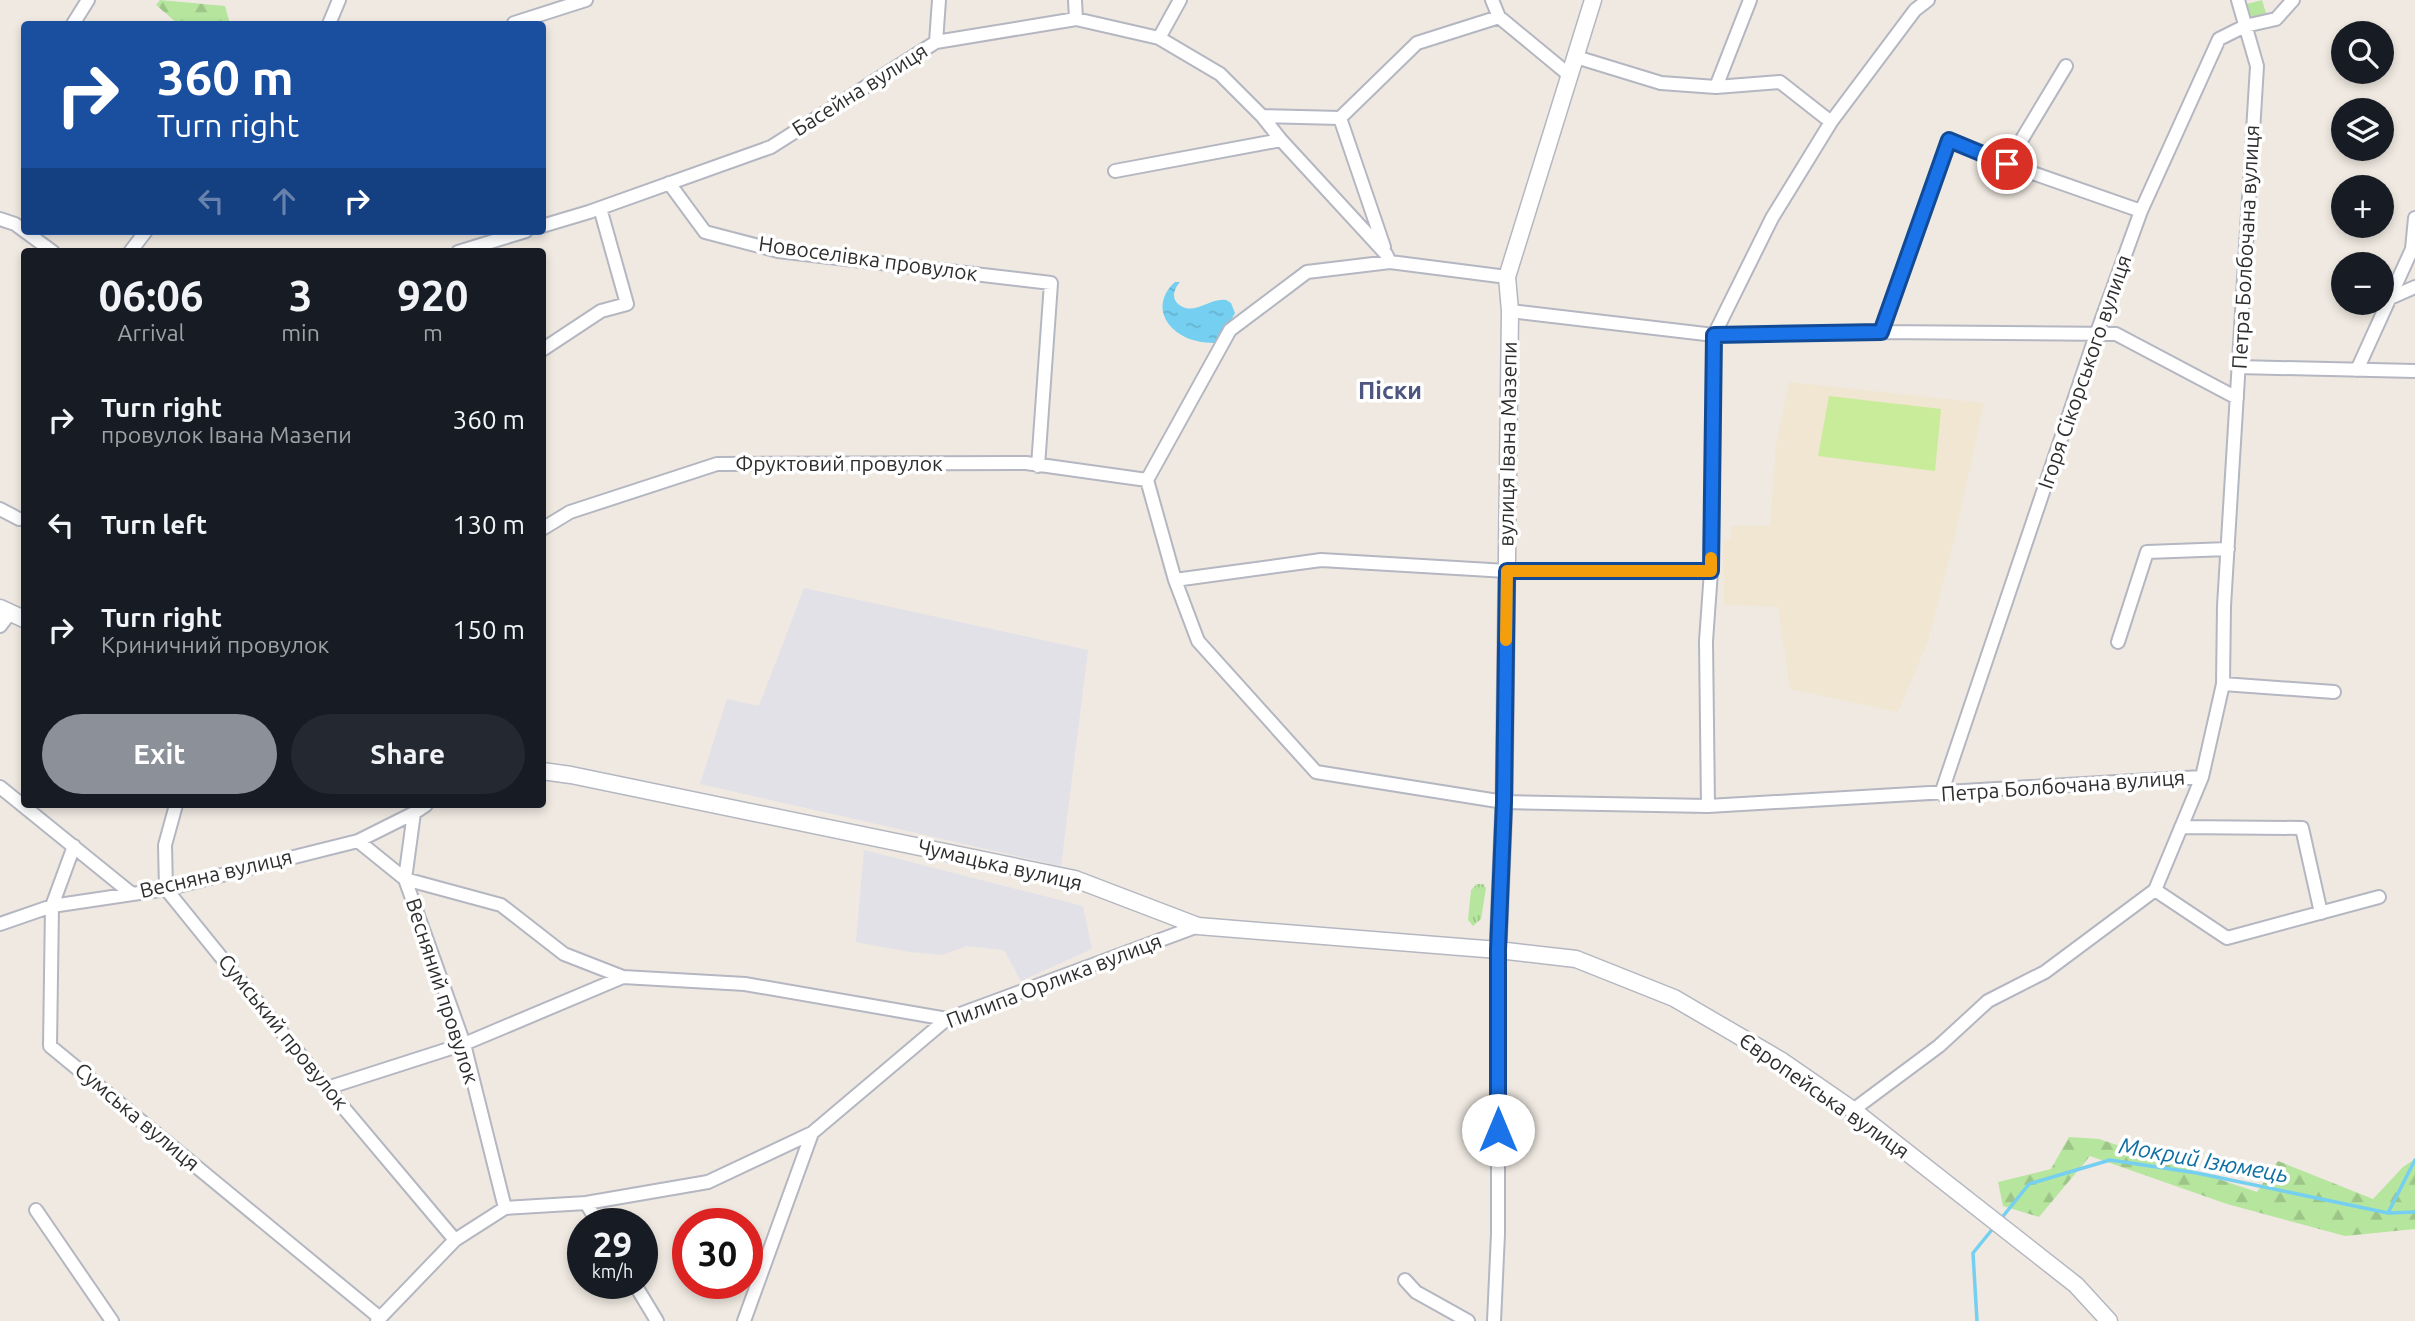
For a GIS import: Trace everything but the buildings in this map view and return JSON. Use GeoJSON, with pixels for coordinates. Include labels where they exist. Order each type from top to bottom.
{"type":"FeatureCollection","features":[{"type":"Feature","properties":{"kind":"street"},"geometry":{"type":"LineString","coordinates":[[75,21],[87,0]]}},
{"type":"Feature","properties":{"kind":"street"},"geometry":{"type":"LineString","coordinates":[[330,21],[339,0]]}},
{"type":"Feature","properties":{"kind":"street"},"geometry":{"type":"LineString","coordinates":[[520,21],[586,0]]}},
{"type":"Feature","properties":{"kind":"street"},"geometry":{"type":"LineString","coordinates":[[936,42],[939,0]]}},
{"type":"Feature","properties":{"kind":"street"},"geometry":{"type":"LineString","coordinates":[[1075,0],[1076,19]]}},
{"type":"Feature","properties":{"kind":"street"},"geometry":{"type":"LineString","coordinates":[[1160,38],[1180,0]]}},
{"type":"Feature","properties":{"kind":"street"},"geometry":{"type":"LineString","coordinates":[[1492,0],[1499,17],[1568,74]]}},
{"type":"Feature","properties":{"kind":"street","name":"вулиця Івана Мазепи"},"geometry":{"type":"LineString","coordinates":[[1494,1321],[1498,1234],[1498,950],[1504,802],[1507,571],[1510,311],[1507,277],[1593,0]]}},
{"type":"Feature","properties":{"kind":"street"},"geometry":{"type":"LineString","coordinates":[[1716,87],[1750,0]]}},
{"type":"Feature","properties":{"kind":"street"},"geometry":{"type":"LineString","coordinates":[[1708,806],[1706,642],[1711,571],[1714,335],[1772,218],[1831,122],[1915,10],[1928,0]]}},
{"type":"Feature","properties":{"kind":"street","name":"Петра Болбочана вулиця"},"geometry":{"type":"LineString","coordinates":[[1147,480],[1175,580],[1198,640],[1316,772],[1504,802],[1708,806],[2202,777],[2223,684],[2224,606],[2257,66],[2238,0]]}},
{"type":"Feature","properties":{"kind":"street","name":"Ігоря Сікорського вулиця"},"geometry":{"type":"LineString","coordinates":[[1941,793],[2095,335],[2141,211],[2219,39],[2245,26],[2276,19],[2293,0]]}},
{"type":"Feature","properties":{"kind":"street"},"geometry":{"type":"LineString","coordinates":[[1262,116],[1340,118],[1417,43],[1499,17]]}},
{"type":"Feature","properties":{"kind":"street","name":"Басейна вулиця"},"geometry":{"type":"LineString","coordinates":[[546,225],[771,147],[936,42],[1076,19],[1160,38],[1220,74],[1262,116],[1388,258]]}},
{"type":"Feature","properties":{"kind":"street"},"geometry":{"type":"LineString","coordinates":[[1576,57],[1661,83],[1716,87],[1780,82],[1831,122]]}},
{"type":"Feature","properties":{"kind":"street"},"geometry":{"type":"LineString","coordinates":[[2007,164],[2066,66]]}},
{"type":"Feature","properties":{"kind":"street"},"geometry":{"type":"LineString","coordinates":[[1340,118],[1388,258]]}},
{"type":"Feature","properties":{"kind":"street"},"geometry":{"type":"LineString","coordinates":[[1115,171],[1281,140]]}},
{"type":"Feature","properties":{"kind":"street"},"geometry":{"type":"LineString","coordinates":[[1881,332],[1949,140],[2007,164],[2141,211]]}},
{"type":"Feature","properties":{"kind":"street","name":"Новоселівка провулок"},"geometry":{"type":"LineString","coordinates":[[669,183],[705,232],[778,251],[1051,283],[1038,466]]}},
{"type":"Feature","properties":{"kind":"street"},"geometry":{"type":"LineString","coordinates":[[546,347],[601,311],[627,304],[600,208]]}},
{"type":"Feature","properties":{"kind":"street"},"geometry":{"type":"LineString","coordinates":[[2394,289],[2413,249],[2415,218]]}},
{"type":"Feature","properties":{"kind":"street"},"geometry":{"type":"LineString","coordinates":[[0,219],[21,228]]}},
{"type":"Feature","properties":{"kind":"street"},"geometry":{"type":"LineString","coordinates":[[30,235],[48,248]]}},
{"type":"Feature","properties":{"kind":"street"},"geometry":{"type":"LineString","coordinates":[[471,248],[513,235]]}},
{"type":"Feature","properties":{"kind":"street"},"geometry":{"type":"LineString","coordinates":[[1147,480],[1230,330],[1307,272],[1388,258],[1507,277]]}},
{"type":"Feature","properties":{"kind":"street"},"geometry":{"type":"LineString","coordinates":[[2394,296],[2415,287]]}},
{"type":"Feature","properties":{"kind":"street"},"geometry":{"type":"LineString","coordinates":[[1510,311],[1714,335],[1881,332],[2116,334],[2237,398]]}},
{"type":"Feature","properties":{"kind":"street"},"geometry":{"type":"LineString","coordinates":[[2357,370],[2382,315]]}},
{"type":"Feature","properties":{"kind":"street"},"geometry":{"type":"LineString","coordinates":[[2238,368],[2415,371]]}},
{"type":"Feature","properties":{"kind":"street","name":"Фруктовий провулок"},"geometry":{"type":"LineString","coordinates":[[546,527],[570,512],[717,464],[1026,463],[1147,480]]}},
{"type":"Feature","properties":{"kind":"street"},"geometry":{"type":"LineString","coordinates":[[0,509],[19,519]]}},
{"type":"Feature","properties":{"kind":"street"},"geometry":{"type":"LineString","coordinates":[[2118,642],[2147,552],[2228,548]]}},
{"type":"Feature","properties":{"kind":"street"},"geometry":{"type":"LineString","coordinates":[[1175,580],[1321,560],[1507,571],[1711,571]]}},
{"type":"Feature","properties":{"kind":"street"},"geometry":{"type":"LineString","coordinates":[[2223,684],[2334,691]]}},
{"type":"Feature","properties":{"kind":"street","name":"Чумацька вулиця"},"geometry":{"type":"LineString","coordinates":[[546,772],[1076,879],[1198,926],[1498,950]]}},
{"type":"Feature","properties":{"kind":"street"},"geometry":{"type":"LineString","coordinates":[[1853,1110],[1939,1046],[1989,1001],[2045,972],[2155,890],[2202,777]]}},
{"type":"Feature","properties":{"kind":"street"},"geometry":{"type":"LineString","coordinates":[[0,787],[21,804]]}},
{"type":"Feature","properties":{"kind":"street"},"geometry":{"type":"LineString","coordinates":[[26,808],[132,894]]}},
{"type":"Feature","properties":{"kind":"street"},"geometry":{"type":"LineString","coordinates":[[166,888],[165,845],[175,808]]}},
{"type":"Feature","properties":{"kind":"street","name":"Весняна вулиця"},"geometry":{"type":"LineString","coordinates":[[0,924],[51,906],[166,888],[358,841],[422,808]]}},
{"type":"Feature","properties":{"kind":"street","name":"Весняний провулок"},"geometry":{"type":"LineString","coordinates":[[414,813],[405,879],[464,1044],[505,1208]]}},
{"type":"Feature","properties":{"kind":"street"},"geometry":{"type":"LineString","coordinates":[[2181,827],[2302,828],[2321,913]]}},
{"type":"Feature","properties":{"kind":"street"},"geometry":{"type":"LineString","coordinates":[[358,841],[405,879],[501,905],[565,954],[623,976],[745,984],[947,1019]]}},
{"type":"Feature","properties":{"kind":"street","name":"Сумська вулиця"},"geometry":{"type":"LineString","coordinates":[[74,846],[51,906],[50,1046],[379,1320]]}},
{"type":"Feature","properties":{"kind":"street","name":"Сумський провулок"},"geometry":{"type":"LineString","coordinates":[[166,888],[327,1088],[455,1240]]}},
{"type":"Feature","properties":{"kind":"street"},"geometry":{"type":"LineString","coordinates":[[2155,890],[2227,938],[2379,897]]}},
{"type":"Feature","properties":{"kind":"street","name":"Пилипа Орлика вулиця"},"geometry":{"type":"LineString","coordinates":[[744,1321],[812,1133],[947,1019],[1198,926]]}},
{"type":"Feature","properties":{"kind":"street","name":"Європейська вулиця"},"geometry":{"type":"LineString","coordinates":[[1498,950],[1576,959],[1674,998],[1782,1061],[1853,1110],[2076,1285],[2109,1321]]}},
{"type":"Feature","properties":{"kind":"street"},"geometry":{"type":"LineString","coordinates":[[327,1088],[464,1044],[623,976]]}},
{"type":"Feature","properties":{"kind":"street"},"geometry":{"type":"LineString","coordinates":[[379,1320],[455,1240],[505,1208],[586,1203],[708,1182],[812,1133]]}},
{"type":"Feature","properties":{"kind":"street"},"geometry":{"type":"LineString","coordinates":[[586,1203],[589,1208]]}},
{"type":"Feature","properties":{"kind":"street"},"geometry":{"type":"LineString","coordinates":[[36,1210],[112,1321]]}},
{"type":"Feature","properties":{"kind":"street"},"geometry":{"type":"LineString","coordinates":[[1405,1280],[1416,1292],[1468,1321]]}},
{"type":"Feature","properties":{"kind":"street"},"geometry":{"type":"LineString","coordinates":[[644,1299],[657,1321]]}},
{"type":"Feature","properties":{"kind":"shaded area"},"geometry":{"type":"Polygon","coordinates":[[[1789,382],[1984,403],[1954,540],[1928,641],[1898,712],[1790,689],[1778,607],[1724,605],[1723,542],[1730,539],[1732,526],[1770,526],[1776,445],[1789,382]]]}},
{"type":"Feature","properties":{"kind":"shaded area"},"geometry":{"type":"Polygon","coordinates":[[[804,588],[1088,650],[1061,866],[700,784],[727,699],[759,706],[804,588]]]}},
{"type":"Feature","properties":{"kind":"shaded area"},"geometry":{"type":"Polygon","coordinates":[[[864,850],[1083,906],[1092,949],[1021,981],[1004,950],[967,946],[942,955],[856,942],[864,850]]]}},
{"type":"Feature","properties":{"kind":"green space"},"geometry":{"type":"Polygon","coordinates":[[[160,0],[225,6],[229,21],[175,21],[156,5],[160,0]]]}},
{"type":"Feature","properties":{"kind":"green space"},"geometry":{"type":"Polygon","coordinates":[[[2262,0],[2266,13],[2251,18],[2247,4],[2262,0]]]}},
{"type":"Feature","properties":{"kind":"green space"},"geometry":{"type":"Polygon","coordinates":[[[1829,396],[1941,409],[1935,471],[1818,456],[1829,396]]]}},
{"type":"Feature","properties":{"kind":"green space"},"geometry":{"type":"Polygon","coordinates":[[[1477,884],[1483,884],[1486,888],[1481,919],[1473,926],[1468,920],[1471,890],[1477,884]]]}},
{"type":"Feature","properties":{"kind":"green space"},"geometry":{"type":"Polygon","coordinates":[[[2069,1137],[2099,1139],[2257,1192],[2278,1161],[2373,1199],[2403,1167],[2415,1159],[2415,1229],[2345,1236],[2227,1204],[2090,1156],[2039,1217],[2003,1206],[1998,1182],[2051,1169],[2069,1137]]]}},
{"type":"Feature","properties":{"kind":"water"},"geometry":{"type":"Polygon","coordinates":[[[1175,282],[1180,282],[1175,289],[1174,298],[1183,307],[1195,308],[1220,300],[1231,303],[1235,313],[1218,343],[1189,339],[1170,326],[1163,312],[1163,305],[1168,289],[1175,282]]]}},
{"type":"Feature","properties":{"kind":"waterway","name":"Мокрий Ізюмець"},"geometry":{"type":"LineString","coordinates":[[2000,1220],[2029,1184],[2110,1160],[2197,1173],[2388,1213],[2415,1160]]}},
{"type":"Feature","properties":{"kind":"waterway"},"geometry":{"type":"LineString","coordinates":[[2389,1213],[2415,1212]]}},
{"type":"Feature","properties":{"kind":"waterway","name":"Мокрий Ізюмець"},"geometry":{"type":"LineString","coordinates":[[1977,1321],[1973,1253],[1995,1226]]}},
{"type":"Feature","properties":{"kind":"slow traffic"},"geometry":{"type":"LineString","coordinates":[[1506,640],[1507,571],[1711,571],[1711,558]]}},
{"type":"Feature","properties":{"kind":"district","name":"Піски"},"geometry":{"type":"Point","coordinates":[1390,391]}},
{"type":"Feature","properties":{"kind":"route"},"geometry":{"type":"LineString","coordinates":[[1498,1130],[1498,950],[1504,802],[1507,571],[1711,571],[1714,335],[1881,332],[1949,140],[2007,164]]}}]}
